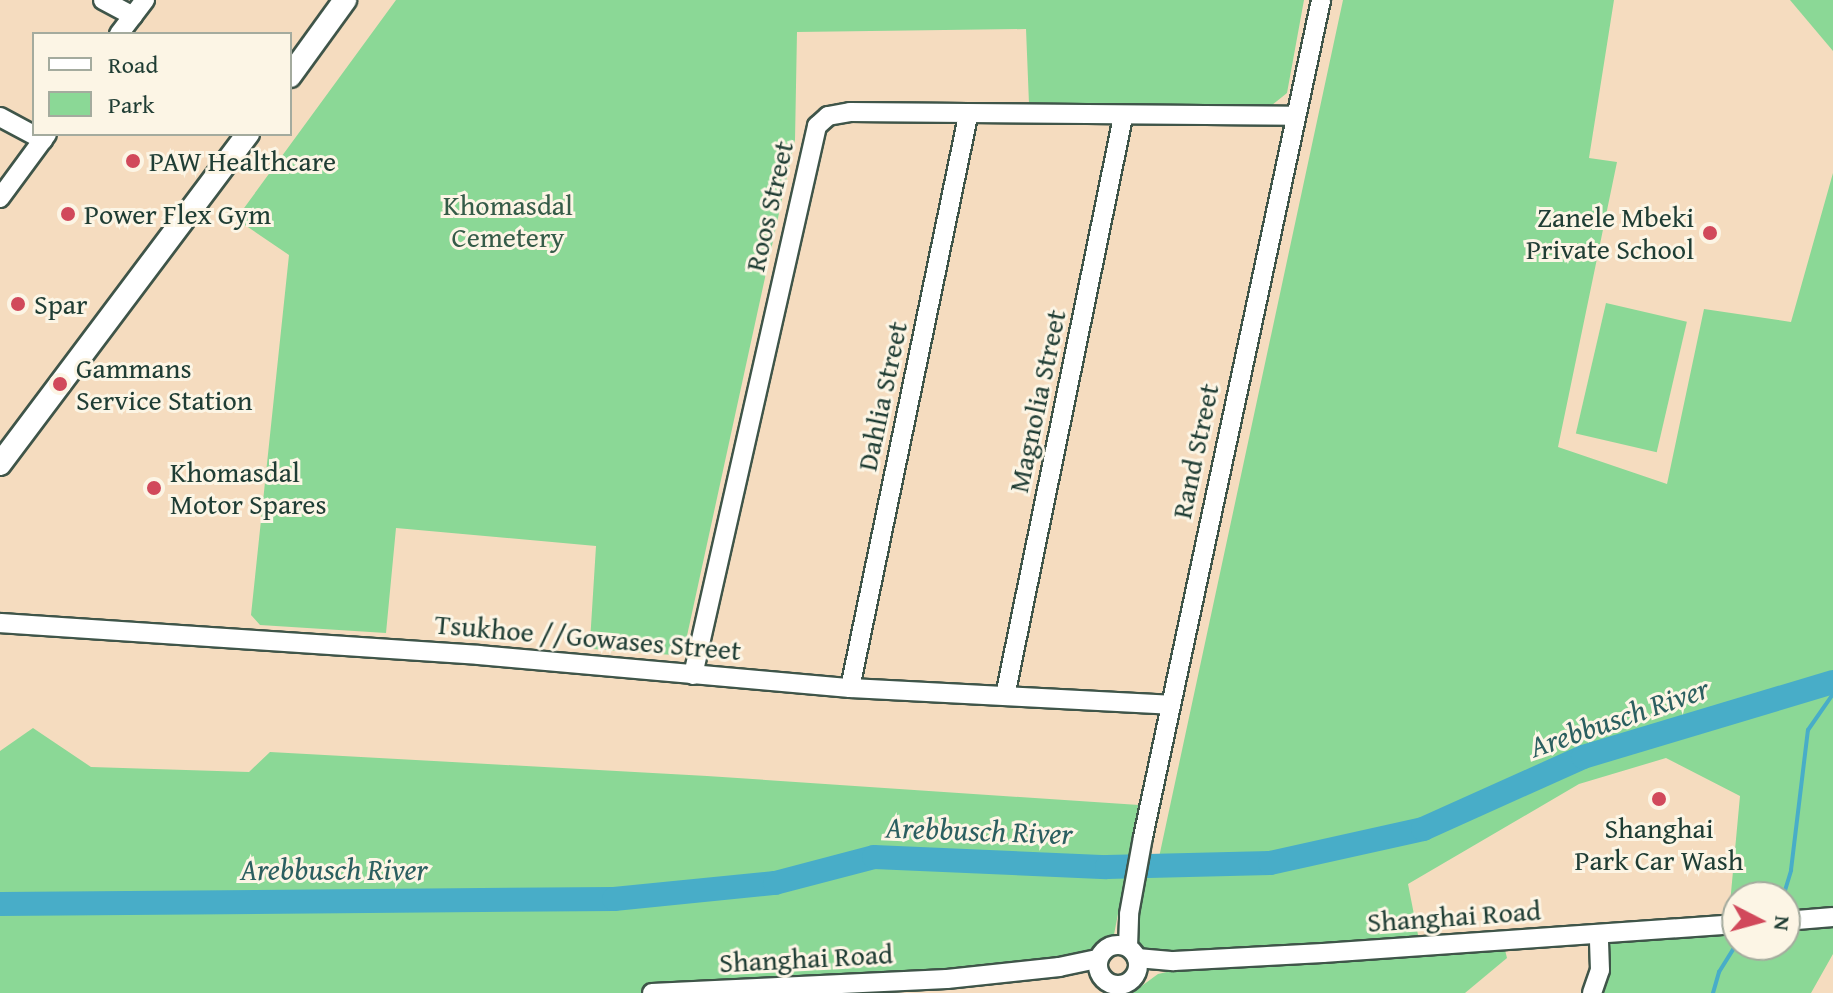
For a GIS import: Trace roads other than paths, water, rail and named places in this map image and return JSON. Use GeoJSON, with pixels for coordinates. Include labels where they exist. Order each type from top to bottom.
{"type":"FeatureCollection","features":[{"type":"Feature","properties":{"kind":"main road"},"geometry":{"type":"LineString","coordinates":[[292,73],[345,0]]}},
{"type":"Feature","properties":{"kind":"main road"},"geometry":{"type":"LineString","coordinates":[[0,464],[246,136]]}},
{"type":"Feature","properties":{"kind":"street"},"geometry":{"type":"LineString","coordinates":[[103,0],[133,16]]}},
{"type":"Feature","properties":{"kind":"street"},"geometry":{"type":"LineString","coordinates":[[121,32],[145,0]]}},
{"type":"Feature","properties":{"kind":"street","name":"Rand Street"},"geometry":{"type":"LineString","coordinates":[[1128,956],[1129,911],[1143,837],[1321,0]]}},
{"type":"Feature","properties":{"kind":"street","name":"Roos Street"},"geometry":{"type":"LineString","coordinates":[[693,675],[817,126],[828,116],[850,112],[968,116],[1294,116]]}},
{"type":"Feature","properties":{"kind":"street","name":"Dahlia Street"},"geometry":{"type":"LineString","coordinates":[[850,688],[968,116]]}},
{"type":"Feature","properties":{"kind":"street"},"geometry":{"type":"LineString","coordinates":[[0,117],[32,131]]}},
{"type":"Feature","properties":{"kind":"street","name":"Magnolia Street"},"geometry":{"type":"LineString","coordinates":[[1005,696],[1123,117]]}},
{"type":"Feature","properties":{"kind":"street"},"geometry":{"type":"LineString","coordinates":[[0,198],[45,137]]}},
{"type":"Feature","properties":{"kind":"street","name":"Tsukhoe //Gowases Street"},"geometry":{"type":"LineString","coordinates":[[0,623],[234,637],[850,688],[1171,705]]}},
{"type":"Feature","properties":{"kind":"street"},"geometry":{"type":"LineString","coordinates":[[1801,920],[1833,917]]}},
{"type":"Feature","properties":{"kind":"street","name":"Shanghai Road"},"geometry":{"type":"LineString","coordinates":[[1128,956],[1174,961],[1721,925]]}},
{"type":"Feature","properties":{"kind":"street"},"geometry":{"type":"LineString","coordinates":[[1592,993],[1600,970],[1599,935]]}},
{"type":"Feature","properties":{"kind":"street"},"geometry":{"type":"LineString","coordinates":[[1107,981],[1128,956]]}},
{"type":"Feature","properties":{"kind":"street"},"geometry":{"type":"LineString","coordinates":[[1107,981],[1132,980],[1128,956]]}},
{"type":"Feature","properties":{"kind":"street","name":"Shanghai Road"},"geometry":{"type":"LineString","coordinates":[[652,993],[946,986],[1059,967],[1107,981]]}},
{"type":"Feature","properties":{"kind":"waterway","name":"Arebbusch River"},"geometry":{"type":"LineString","coordinates":[[0,904],[614,899],[775,883],[874,857],[1107,867],[1270,863],[1423,829],[1583,757],[1833,682]]}},
{"type":"Feature","properties":{"kind":"waterway"},"geometry":{"type":"LineString","coordinates":[[1788,881],[1808,730],[1833,694]]}},
{"type":"Feature","properties":{"kind":"waterway"},"geometry":{"type":"LineString","coordinates":[[1713,993],[1726,961]]}},
{"type":"Feature","properties":{"kind":"place","name":"PAW Healthcare"},"geometry":{"type":"Point","coordinates":[133,161]}},
{"type":"Feature","properties":{"kind":"place","name":"Power Flex Gym"},"geometry":{"type":"Point","coordinates":[68,214]}},
{"type":"Feature","properties":{"kind":"place","name":"Zanele Mbeki Private School"},"geometry":{"type":"Point","coordinates":[1710,233]}},
{"type":"Feature","properties":{"kind":"place","name":"Spar"},"geometry":{"type":"Point","coordinates":[18,304]}},
{"type":"Feature","properties":{"kind":"place","name":"Gammans Service Station"},"geometry":{"type":"Point","coordinates":[60,384]}},
{"type":"Feature","properties":{"kind":"place","name":"Khomasdal Motor Spares"},"geometry":{"type":"Point","coordinates":[154,488]}},
{"type":"Feature","properties":{"kind":"place","name":"Shanghai Park Car Wash"},"geometry":{"type":"Point","coordinates":[1659,799]}},
{"type":"Feature","properties":{"kind":"park label","name":"Khomasdal Cemetery"},"geometry":{"type":"Point","coordinates":[508,221]}}]}
